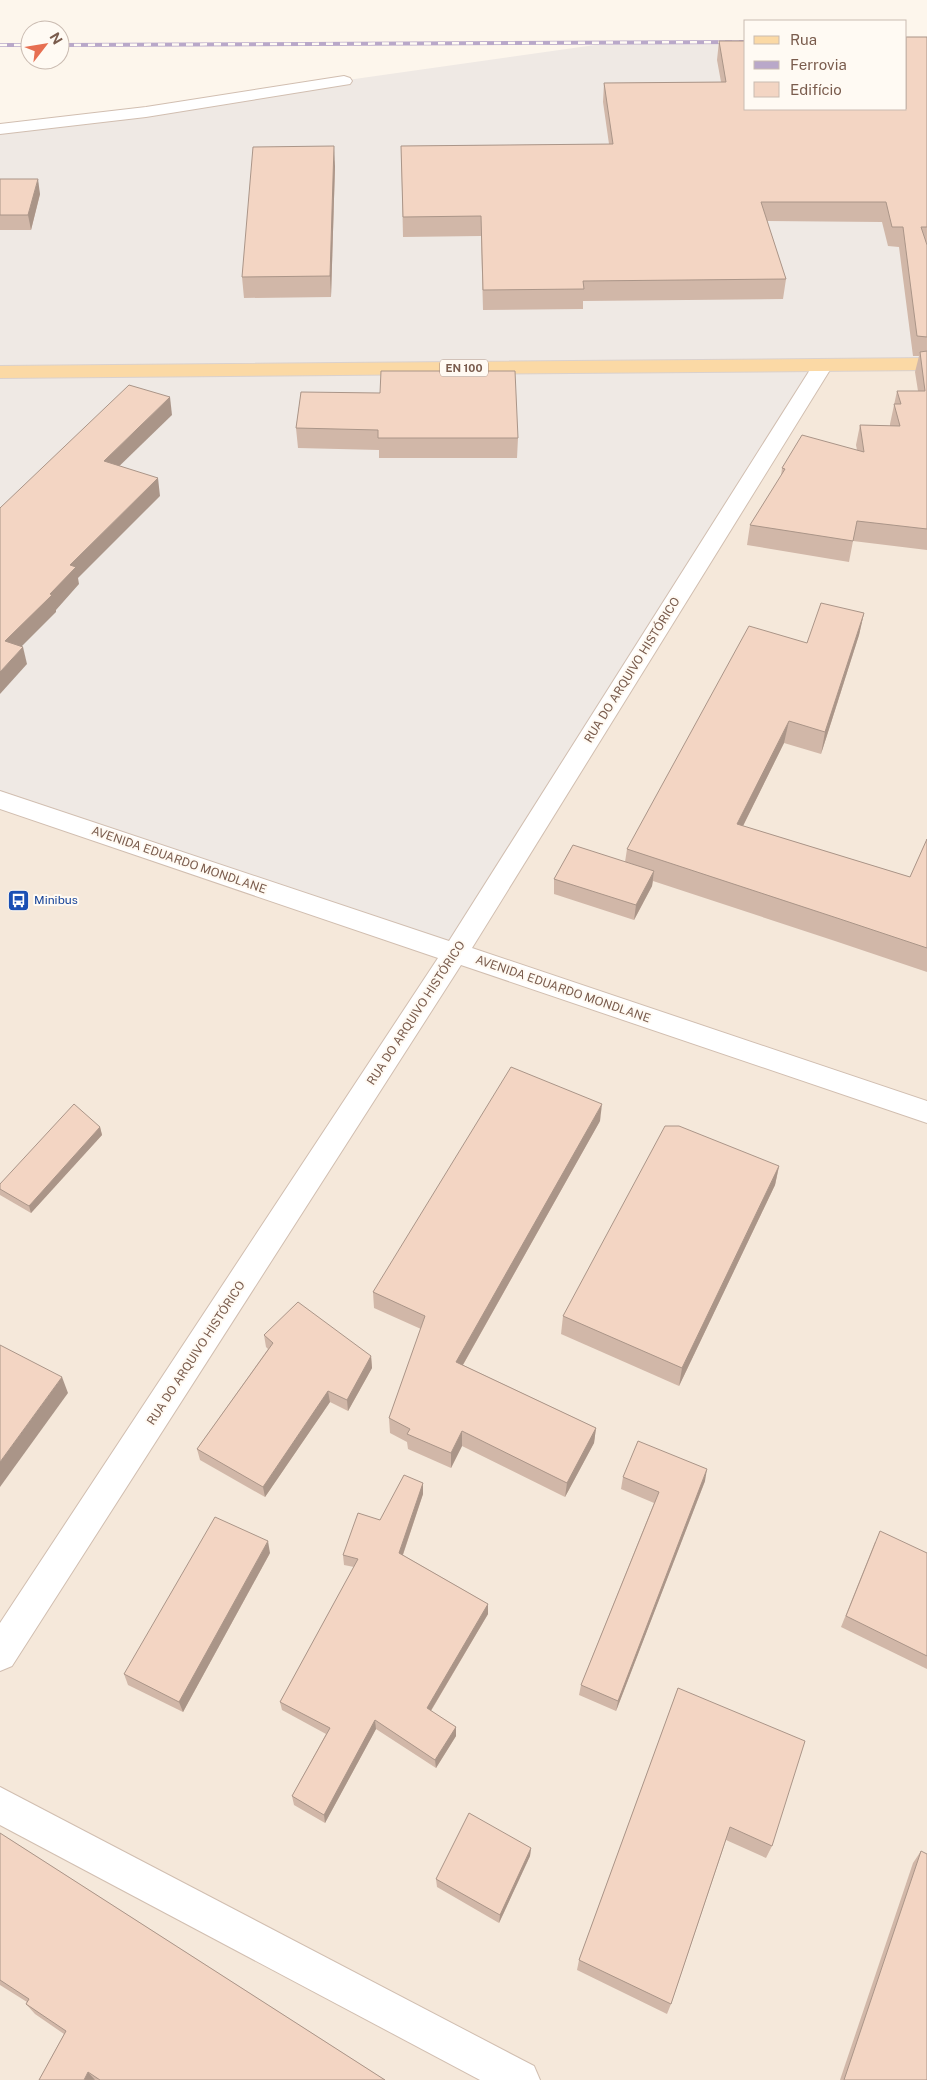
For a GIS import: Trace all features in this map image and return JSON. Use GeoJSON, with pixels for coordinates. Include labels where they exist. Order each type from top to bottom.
{"type":"FeatureCollection","features":[{"type":"Feature","properties":{"kind":"main road","name":"EN 100"},"geometry":{"type":"LineString","coordinates":[[0,372],[927,364]]}},
{"type":"Feature","properties":{"kind":"street"},"geometry":{"type":"LineString","coordinates":[[0,129],[146,112],[344,81]]}},
{"type":"Feature","properties":{"kind":"street","name":"RUA DO ARQUIVO HISTÓRICO"},"geometry":{"type":"LineString","coordinates":[[0,1654],[455,953],[823,365]]}},
{"type":"Feature","properties":{"kind":"street","name":"AVENIDA EDUARDO MONDLANE"},"geometry":{"type":"LineString","coordinates":[[0,800],[927,1112]]}},
{"type":"Feature","properties":{"kind":"street"},"geometry":{"type":"LineString","coordinates":[[0,1805],[520,2080]]}},
{"type":"Feature","properties":{"kind":"shaded area"},"geometry":{"type":"Polygon","coordinates":[[[744,42],[744,110],[906,110],[927,364],[823,365],[455,953],[0,800],[0,129],[609,43],[744,42]]]}},
{"type":"Feature","properties":{"kind":"shaded area"},"geometry":{"type":"Polygon","coordinates":[[[927,364],[927,2080],[0,2080],[0,800],[823,365],[927,364]]]}},
{"type":"Feature","properties":{"kind":"building"},"geometry":{"type":"Polygon","coordinates":[[[907,37],[927,37],[927,227],[921,227],[927,245],[927,337],[917,336],[903,227],[892,227],[886,202],[761,202],[786,279],[583,281],[584,289],[483,290],[481,216],[403,217],[401,146],[613,144],[604,83],[726,82],[719,41],[744,41],[744,110],[907,110],[907,37]]]}},
{"type":"Feature","properties":{"kind":"building"},"geometry":{"type":"Polygon","coordinates":[[[334,146],[330,276],[242,277],[253,147],[334,146]]]}},
{"type":"Feature","properties":{"kind":"building"},"geometry":{"type":"Polygon","coordinates":[[[0,179],[38,179],[28,215],[0,215],[0,179]]]}},
{"type":"Feature","properties":{"kind":"building"},"geometry":{"type":"Polygon","coordinates":[[[927,351],[927,529],[857,521],[853,541],[750,525],[785,469],[782,468],[802,435],[864,452],[860,425],[900,426],[894,404],[901,404],[897,391],[925,391],[920,352],[927,351]]]}},
{"type":"Feature","properties":{"kind":"building"},"geometry":{"type":"Polygon","coordinates":[[[381,371],[515,371],[518,438],[378,438],[378,430],[296,428],[301,392],[380,393],[381,371]]]}},
{"type":"Feature","properties":{"kind":"building"},"geometry":{"type":"Polygon","coordinates":[[[129,385],[170,397],[104,461],[158,478],[70,565],[76,567],[50,594],[52,595],[5,641],[23,647],[0,672],[0,508],[129,385]]]}},
{"type":"Feature","properties":{"kind":"building"},"geometry":{"type":"Polygon","coordinates":[[[821,603],[864,613],[825,732],[789,721],[737,824],[910,877],[927,839],[927,948],[627,849],[749,626],[807,643],[821,603]]]}},
{"type":"Feature","properties":{"kind":"building"},"geometry":{"type":"Polygon","coordinates":[[[573,845],[654,871],[636,905],[554,879],[573,845]]]}},
{"type":"Feature","properties":{"kind":"building"},"geometry":{"type":"Polygon","coordinates":[[[511,1067],[602,1104],[456,1362],[596,1428],[567,1483],[462,1431],[451,1453],[407,1434],[410,1429],[389,1418],[425,1316],[373,1292],[511,1067]]]}},
{"type":"Feature","properties":{"kind":"building"},"geometry":{"type":"Polygon","coordinates":[[[74,1104],[100,1127],[29,1206],[0,1189],[0,1184],[74,1104]]]}},
{"type":"Feature","properties":{"kind":"building"},"geometry":{"type":"Polygon","coordinates":[[[665,1126],[679,1126],[779,1166],[682,1368],[563,1316],[665,1126]]]}},
{"type":"Feature","properties":{"kind":"building"},"geometry":{"type":"Polygon","coordinates":[[[298,1302],[371,1356],[347,1400],[328,1391],[263,1487],[197,1449],[273,1343],[264,1335],[298,1302]]]}},
{"type":"Feature","properties":{"kind":"building"},"geometry":{"type":"Polygon","coordinates":[[[0,1345],[62,1377],[0,1462],[0,1345]]]}},
{"type":"Feature","properties":{"kind":"building"},"geometry":{"type":"Polygon","coordinates":[[[638,1441],[707,1469],[618,1701],[581,1685],[659,1492],[623,1477],[638,1441]]]}},
{"type":"Feature","properties":{"kind":"building"},"geometry":{"type":"Polygon","coordinates":[[[404,1475],[423,1483],[399,1553],[488,1604],[427,1708],[456,1727],[435,1760],[375,1720],[324,1815],[292,1796],[330,1728],[280,1702],[358,1559],[343,1555],[358,1513],[380,1520],[404,1475]]]}},
{"type":"Feature","properties":{"kind":"building"},"geometry":{"type":"Polygon","coordinates":[[[215,1517],[268,1541],[179,1702],[124,1674],[215,1517]]]}},
{"type":"Feature","properties":{"kind":"building"},"geometry":{"type":"Polygon","coordinates":[[[880,1531],[927,1553],[927,1656],[846,1616],[880,1531]]]}},
{"type":"Feature","properties":{"kind":"building"},"geometry":{"type":"Polygon","coordinates":[[[678,1688],[805,1741],[772,1846],[730,1827],[671,2004],[579,1960],[678,1688]]]}},
{"type":"Feature","properties":{"kind":"building"},"geometry":{"type":"Polygon","coordinates":[[[469,1813],[531,1848],[500,1915],[436,1879],[469,1813]]]}},
{"type":"Feature","properties":{"kind":"building"},"geometry":{"type":"Polygon","coordinates":[[[0,1833],[385,2080],[100,2080],[88,2072],[84,2080],[39,2080],[66,2031],[26,2004],[29,1999],[0,1980],[0,1833]]]}},
{"type":"Feature","properties":{"kind":"building"},"geometry":{"type":"Polygon","coordinates":[[[921,1851],[927,1854],[927,2080],[844,2080],[921,1851]]]}},
{"type":"Feature","properties":{"kind":"railway"},"geometry":{"type":"LineString","coordinates":[[70,45],[744,42]]}},
{"type":"Feature","properties":{"kind":"railway"},"geometry":{"type":"LineString","coordinates":[[0,45],[20,45]]}},
{"type":"Feature","properties":{"kind":"place","name":"Minibus"},"geometry":{"type":"Point","coordinates":[18,900]}}]}
